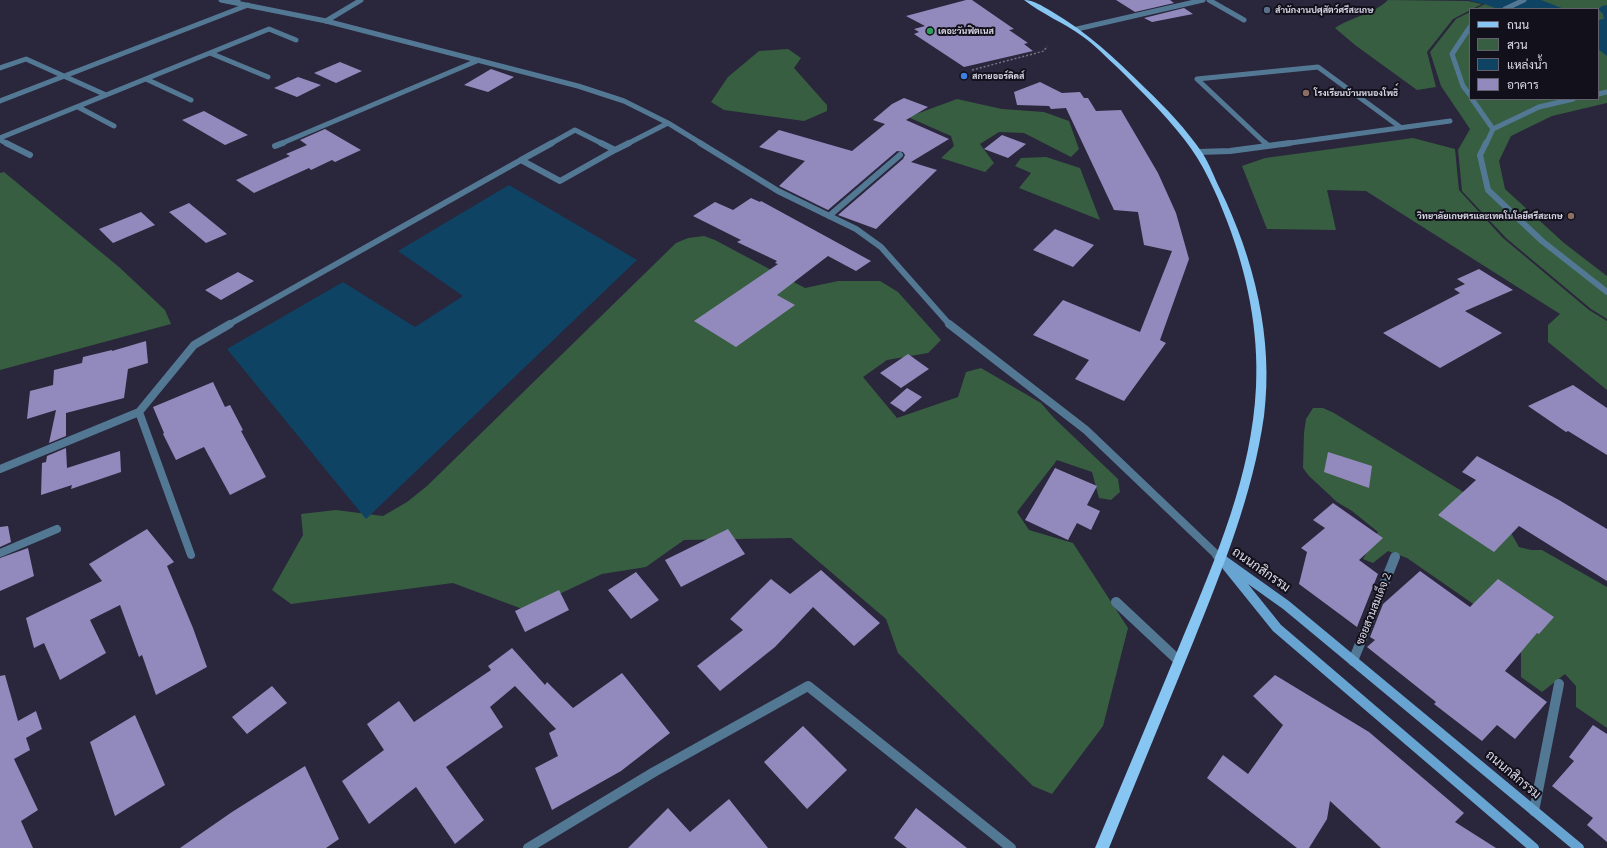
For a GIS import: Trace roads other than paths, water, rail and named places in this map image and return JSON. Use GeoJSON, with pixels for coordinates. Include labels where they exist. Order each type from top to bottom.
{"type":"FeatureCollection","features":[{"type":"Feature","properties":{"kind":"main road"},"geometry":{"type":"LineString","coordinates":[[1027,0],[1077,29],[1159,103],[1198,152],[1217,189],[1238,237],[1252,292],[1262,376],[1259,415],[1249,462],[1231,528],[1179,662],[1102,848]]}},
{"type":"Feature","properties":{"kind":"main road","name":"ถนนกสิกรรม"},"geometry":{"type":"LineString","coordinates":[[1220,558],[1286,605],[1579,848]]}},
{"type":"Feature","properties":{"kind":"main road","name":"ถนนกสิกรรม"},"geometry":{"type":"LineString","coordinates":[[1220,558],[1277,628],[1534,848]]}},
{"type":"Feature","properties":{"kind":"street"},"geometry":{"type":"LineString","coordinates":[[221,0],[236,1],[248,5],[326,21],[578,86],[624,101],[668,123],[778,191],[856,229],[881,247],[952,328],[1086,430],[1220,558]]}},
{"type":"Feature","properties":{"kind":"street"},"geometry":{"type":"LineString","coordinates":[[326,21],[361,0]]}},
{"type":"Feature","properties":{"kind":"street"},"geometry":{"type":"LineString","coordinates":[[1077,29],[1203,0]]}},
{"type":"Feature","properties":{"kind":"street"},"geometry":{"type":"LineString","coordinates":[[1209,0],[1244,20]]}},
{"type":"Feature","properties":{"kind":"street"},"geometry":{"type":"LineString","coordinates":[[1507,8],[1524,0]]}},
{"type":"Feature","properties":{"kind":"street"},"geometry":{"type":"LineString","coordinates":[[0,101],[248,5]]}},
{"type":"Feature","properties":{"kind":"street"},"geometry":{"type":"LineString","coordinates":[[1469,28],[1452,54],[1463,86],[1469,95]]}},
{"type":"Feature","properties":{"kind":"street"},"geometry":{"type":"LineString","coordinates":[[0,139],[269,29],[296,40]]}},
{"type":"Feature","properties":{"kind":"street"},"geometry":{"type":"LineString","coordinates":[[210,53],[268,77]]}},
{"type":"Feature","properties":{"kind":"street"},"geometry":{"type":"LineString","coordinates":[[0,68],[26,58],[106,95]]}},
{"type":"Feature","properties":{"kind":"street"},"geometry":{"type":"LineString","coordinates":[[275,146],[479,60]]}},
{"type":"Feature","properties":{"kind":"street"},"geometry":{"type":"LineString","coordinates":[[1267,145],[1197,79],[1318,67],[1400,127]]}},
{"type":"Feature","properties":{"kind":"street"},"geometry":{"type":"LineString","coordinates":[[146,79],[192,100]]}},
{"type":"Feature","properties":{"kind":"street"},"geometry":{"type":"LineString","coordinates":[[1473,100],[1494,129]]}},
{"type":"Feature","properties":{"kind":"street"},"geometry":{"type":"LineString","coordinates":[[1569,100],[1539,107],[1494,129],[1480,155],[1488,190],[1542,241],[1607,292]]}},
{"type":"Feature","properties":{"kind":"street"},"geometry":{"type":"LineString","coordinates":[[78,107],[114,126]]}},
{"type":"Feature","properties":{"kind":"street"},"geometry":{"type":"LineString","coordinates":[[1198,152],[1230,151],[1450,121]]}},
{"type":"Feature","properties":{"kind":"street"},"geometry":{"type":"LineString","coordinates":[[521,160],[560,181],[615,150],[668,123]]}},
{"type":"Feature","properties":{"kind":"street"},"geometry":{"type":"LineString","coordinates":[[0,469],[139,412],[194,345],[576,130],[615,150]]}},
{"type":"Feature","properties":{"kind":"street"},"geometry":{"type":"LineString","coordinates":[[0,139],[30,155]]}},
{"type":"Feature","properties":{"kind":"street"},"geometry":{"type":"LineString","coordinates":[[829,216],[900,155]]}},
{"type":"Feature","properties":{"kind":"street"},"geometry":{"type":"LineString","coordinates":[[139,412],[191,555]]}},
{"type":"Feature","properties":{"kind":"street"},"geometry":{"type":"LineString","coordinates":[[0,553],[57,529]]}},
{"type":"Feature","properties":{"kind":"street","name":"ซอยสวนสมเด็จ 2"},"geometry":{"type":"LineString","coordinates":[[1353,660],[1395,557]]}},
{"type":"Feature","properties":{"kind":"street"},"geometry":{"type":"LineString","coordinates":[[1116,602],[1179,662]]}},
{"type":"Feature","properties":{"kind":"street"},"geometry":{"type":"LineString","coordinates":[[1534,811],[1558,684]]}},
{"type":"Feature","properties":{"kind":"street"},"geometry":{"type":"LineString","coordinates":[[528,848],[654,772],[808,686],[1011,848]]}},
{"type":"Feature","properties":{"kind":"water"},"geometry":{"type":"Polygon","coordinates":[[[1468,0],[1541,0],[1561,8],[1495,8],[1468,0]]]}},
{"type":"Feature","properties":{"kind":"water"},"geometry":{"type":"Polygon","coordinates":[[[1607,5],[1607,56],[1599,50],[1599,20],[1604,19],[1603,14],[1599,10],[1602,6],[1607,5]]]}},
{"type":"Feature","properties":{"kind":"water"},"geometry":{"type":"Polygon","coordinates":[[[509,185],[637,260],[366,519],[227,349],[343,282],[415,327],[463,296],[398,251],[509,185]]]}},
{"type":"Feature","properties":{"kind":"place","name":"สำนักงานปศุสัตว์ศรีสะเกษ"},"geometry":{"type":"Point","coordinates":[1267,10]}},
{"type":"Feature","properties":{"kind":"place","name":"เดอะวันฟิตเนส"},"geometry":{"type":"Point","coordinates":[930,31]}},
{"type":"Feature","properties":{"kind":"place","name":"สกายออร์คิดส์"},"geometry":{"type":"Point","coordinates":[964,76]}},
{"type":"Feature","properties":{"kind":"place","name":"โรงเรียนบ้านหนองโพธิ์"},"geometry":{"type":"Point","coordinates":[1306,93]}},
{"type":"Feature","properties":{"kind":"place","name":"วิทยาลัยเกษตรและเทคโนโลยีศรีสะเกษ"},"geometry":{"type":"Point","coordinates":[1571,216]}}]}
